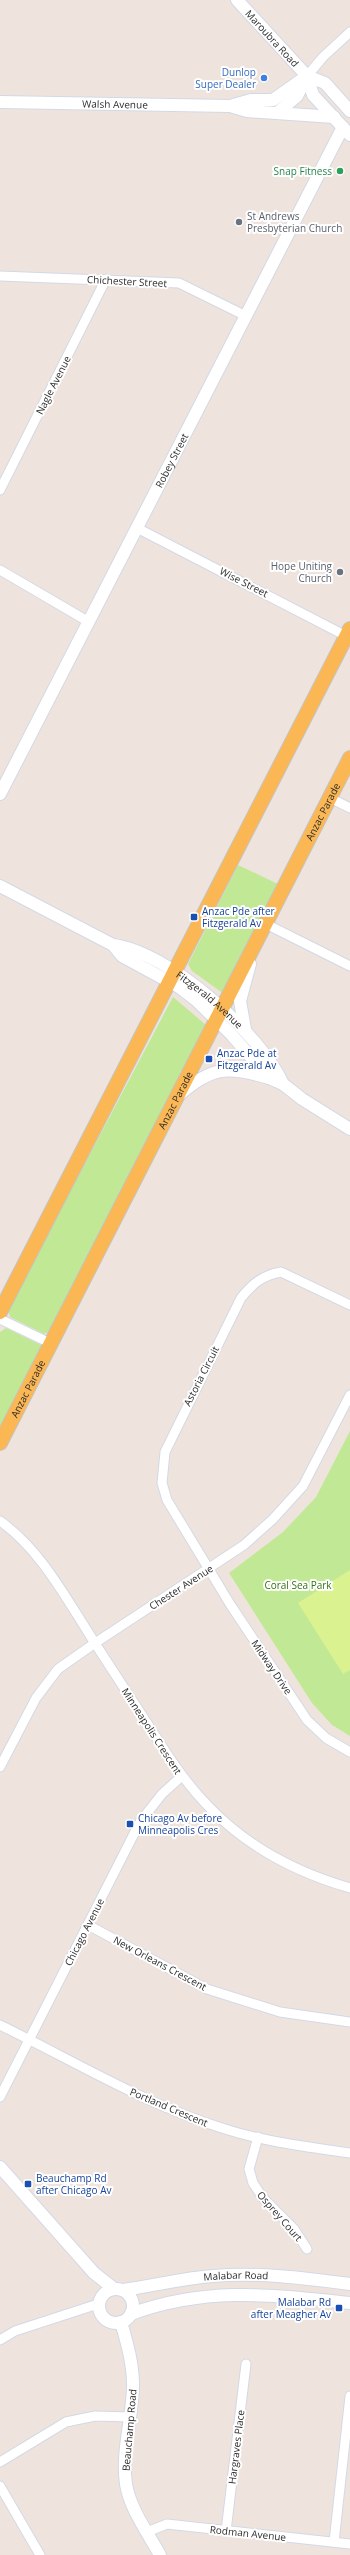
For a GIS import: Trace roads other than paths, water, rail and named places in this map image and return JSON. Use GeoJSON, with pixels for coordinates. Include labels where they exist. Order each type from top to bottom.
{"type":"FeatureCollection","features":[{"type":"Feature","properties":{"kind":"main road"},"geometry":{"type":"LineString","coordinates":[[0,1312],[349,634]]}},
{"type":"Feature","properties":{"kind":"main road","name":"Anzac Parade"},"geometry":{"type":"LineString","coordinates":[[0,1443],[52,1344],[176,1098],[221,1014],[350,758]]}},
{"type":"Feature","properties":{"kind":"street","name":"Maroubra Road"},"geometry":{"type":"LineString","coordinates":[[237,0],[307,76],[313,95],[346,131]]}},
{"type":"Feature","properties":{"kind":"street"},"geometry":{"type":"LineString","coordinates":[[277,113],[297,96],[307,76],[323,57],[350,32]]}},
{"type":"Feature","properties":{"kind":"street","name":"Maroubra Road"},"geometry":{"type":"LineString","coordinates":[[307,76],[325,83],[350,111]]}},
{"type":"Feature","properties":{"kind":"street","name":"Walsh Avenue"},"geometry":{"type":"LineString","coordinates":[[230,106],[251,100],[273,100],[307,76]]}},
{"type":"Feature","properties":{"kind":"street","name":"Walsh Avenue"},"geometry":{"type":"LineString","coordinates":[[0,102],[230,106],[247,111],[334,117]]}},
{"type":"Feature","properties":{"kind":"street","name":"Robey Street"},"geometry":{"type":"LineString","coordinates":[[0,794],[246,316],[346,131]]}},
{"type":"Feature","properties":{"kind":"street","name":"Chichester Street"},"geometry":{"type":"LineString","coordinates":[[0,276],[179,283],[246,316]]}},
{"type":"Feature","properties":{"kind":"street","name":"Nagle Avenue"},"geometry":{"type":"LineString","coordinates":[[0,490],[106,279]]}},
{"type":"Feature","properties":{"kind":"street","name":"Wise Street"},"geometry":{"type":"LineString","coordinates":[[137,528],[349,634]]}},
{"type":"Feature","properties":{"kind":"street"},"geometry":{"type":"LineString","coordinates":[[0,570],[89,622]]}},
{"type":"Feature","properties":{"kind":"street"},"geometry":{"type":"LineString","coordinates":[[330,798],[350,808]]}},
{"type":"Feature","properties":{"kind":"street","name":"Fitzgerald Avenue"},"geometry":{"type":"LineString","coordinates":[[0,886],[112,945],[122,956],[173,977],[190,995],[221,1014],[246,1034],[277,1071],[283,1084]]}},
{"type":"Feature","properties":{"kind":"street"},"geometry":{"type":"LineString","coordinates":[[246,1034],[240,1012],[240,995],[263,930],[350,966]]}},
{"type":"Feature","properties":{"kind":"street","name":"Fitzgerald Avenue"},"geometry":{"type":"LineString","coordinates":[[221,1014],[269,1078],[283,1084],[308,1103],[350,1129]]}},
{"type":"Feature","properties":{"kind":"street"},"geometry":{"type":"LineString","coordinates":[[176,1098],[197,1079],[217,1070],[248,1072],[269,1078]]}},
{"type":"Feature","properties":{"kind":"street","name":"Astoria Circuit"},"geometry":{"type":"LineString","coordinates":[[209,1569],[167,1500],[162,1483],[162,1464],[170,1439],[241,1298],[258,1280],[269,1274],[281,1272],[350,1305]]}},
{"type":"Feature","properties":{"kind":"street"},"geometry":{"type":"LineString","coordinates":[[0,1319],[52,1344]]}},
{"type":"Feature","properties":{"kind":"street","name":"Chester Avenue"},"geometry":{"type":"LineString","coordinates":[[0,1767],[36,1698],[50,1679],[63,1666],[95,1643],[244,1545],[303,1486],[350,1395]]}},
{"type":"Feature","properties":{"kind":"street","name":"Minneapolis Crescent"},"geometry":{"type":"LineString","coordinates":[[0,1521],[29,1549],[56,1580],[95,1643],[182,1776],[210,1809],[240,1835],[262,1850],[316,1876],[350,1888]]}},
{"type":"Feature","properties":{"kind":"street","name":"Midway Drive"},"geometry":{"type":"LineString","coordinates":[[209,1569],[307,1720],[326,1738],[350,1752]]}},
{"type":"Feature","properties":{"kind":"street","name":"Chicago Avenue"},"geometry":{"type":"LineString","coordinates":[[0,2097],[140,1822],[162,1794],[182,1776]]}},
{"type":"Feature","properties":{"kind":"street","name":"New Orleans Crescent"},"geometry":{"type":"LineString","coordinates":[[88,1925],[207,1989],[280,2012],[350,2022]]}},
{"type":"Feature","properties":{"kind":"street","name":"Portland Crescent"},"geometry":{"type":"LineString","coordinates":[[0,2025],[159,2104],[227,2130],[350,2153]]}},
{"type":"Feature","properties":{"kind":"street","name":"Osprey Court"},"geometry":{"type":"LineString","coordinates":[[258,2137],[249,2170],[253,2183],[263,2198],[294,2229],[307,2249]]}},
{"type":"Feature","properties":{"kind":"street"},"geometry":{"type":"LineString","coordinates":[[0,2167],[94,2273],[132,2300],[131,2314],[121,2322],[109,2322],[104,2319],[99,2309],[100,2288],[94,2273]]}},
{"type":"Feature","properties":{"kind":"street","name":"Malabar Road"},"geometry":{"type":"LineString","coordinates":[[118,2289],[178,2280],[250,2275],[290,2276],[350,2284]]}},
{"type":"Feature","properties":{"kind":"street"},"geometry":{"type":"LineString","coordinates":[[0,2340],[15,2331],[99,2301],[103,2294],[118,2289]]}},
{"type":"Feature","properties":{"kind":"street","name":"Malabar Road"},"geometry":{"type":"LineString","coordinates":[[131,2314],[166,2303],[235,2294],[265,2294],[350,2303]]}},
{"type":"Feature","properties":{"kind":"street","name":"Beauchamp Road"},"geometry":{"type":"LineString","coordinates":[[121,2322],[132,2362],[133,2385],[126,2486],[132,2505],[160,2555]]}},
{"type":"Feature","properties":{"kind":"street","name":"Hargraves Place"},"geometry":{"type":"LineString","coordinates":[[226,2531],[246,2364]]}},
{"type":"Feature","properties":{"kind":"street"},"geometry":{"type":"LineString","coordinates":[[334,2542],[350,2396]]}},
{"type":"Feature","properties":{"kind":"street"},"geometry":{"type":"LineString","coordinates":[[0,2462],[66,2422],[95,2416],[130,2416]]}},
{"type":"Feature","properties":{"kind":"street"},"geometry":{"type":"LineString","coordinates":[[0,2486],[40,2555]]}},
{"type":"Feature","properties":{"kind":"street","name":"Rodman Avenue"},"geometry":{"type":"LineString","coordinates":[[147,2532],[168,2524],[350,2544]]}},
{"type":"Feature","properties":{"kind":"place","name":"Dunlop Super Dealer"},"geometry":{"type":"Point","coordinates":[264,78]}},
{"type":"Feature","properties":{"kind":"place","name":"Snap Fitness"},"geometry":{"type":"Point","coordinates":[340,171]}},
{"type":"Feature","properties":{"kind":"place","name":"St Andrews Presbyterian Church"},"geometry":{"type":"Point","coordinates":[239,222]}},
{"type":"Feature","properties":{"kind":"place","name":"Hope Uniting Church"},"geometry":{"type":"Point","coordinates":[340,572]}},
{"type":"Feature","properties":{"kind":"place","name":"Anzac Pde after Fitzgerald Av"},"geometry":{"type":"Point","coordinates":[194,917]}},
{"type":"Feature","properties":{"kind":"place","name":"Anzac Pde at Fitzgerald Av"},"geometry":{"type":"Point","coordinates":[209,1059]}},
{"type":"Feature","properties":{"kind":"place","name":"Chicago Av before Minneapolis Cres"},"geometry":{"type":"Point","coordinates":[130,1824]}},
{"type":"Feature","properties":{"kind":"place","name":"Beauchamp Rd after Chicago Av"},"geometry":{"type":"Point","coordinates":[28,2184]}},
{"type":"Feature","properties":{"kind":"place","name":"Malabar Rd after Meagher Av"},"geometry":{"type":"Point","coordinates":[339,2308]}},
{"type":"Feature","properties":{"kind":"park label","name":"Coral Sea Park"},"geometry":{"type":"Point","coordinates":[298,1585]}}]}
